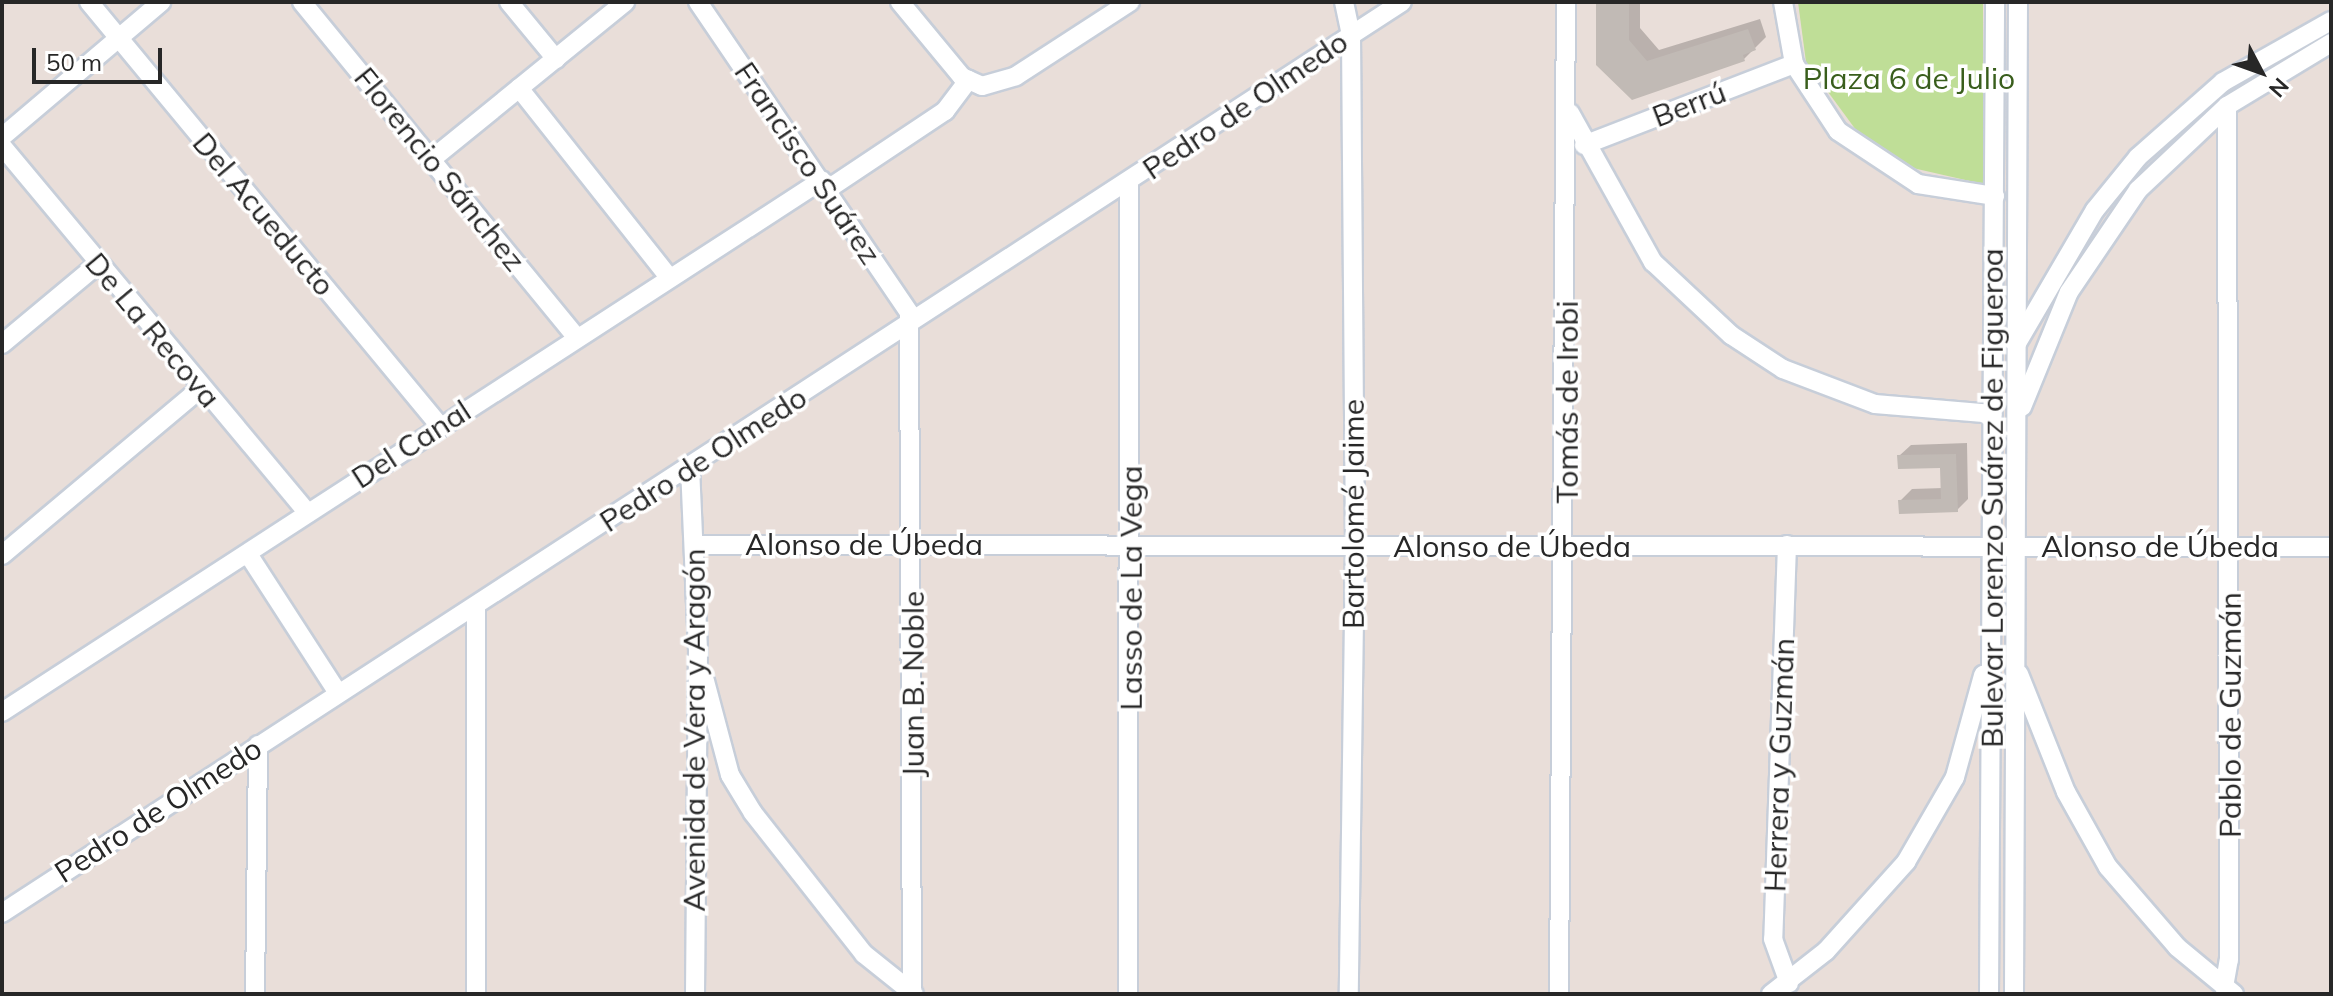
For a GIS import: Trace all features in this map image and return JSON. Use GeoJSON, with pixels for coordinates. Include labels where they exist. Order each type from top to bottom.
{"type":"FeatureCollection","features":[{"type":"Feature","properties":{"kind":"street","name":"Del Acueducto"},"geometry":{"type":"LineString","coordinates":[[89,2],[439,425]]}},
{"type":"Feature","properties":{"kind":"street"},"geometry":{"type":"LineString","coordinates":[[2,137],[161,2]]}},
{"type":"Feature","properties":{"kind":"street","name":"Florencio Sánchez"},"geometry":{"type":"LineString","coordinates":[[302,2],[576,337]]}},
{"type":"Feature","properties":{"kind":"street"},"geometry":{"type":"LineString","coordinates":[[509,2],[556,59]]}},
{"type":"Feature","properties":{"kind":"street"},"geometry":{"type":"LineString","coordinates":[[432,159],[625,2]]}},
{"type":"Feature","properties":{"kind":"street","name":"Francisco Suárez"},"geometry":{"type":"LineString","coordinates":[[698,2],[825,184],[911,326]]}},
{"type":"Feature","properties":{"kind":"street"},"geometry":{"type":"LineString","coordinates":[[900,2],[968,80],[995,84],[1102,9],[1130,2]]}},
{"type":"Feature","properties":{"kind":"street","name":"Bartolomé Jaime"},"geometry":{"type":"LineString","coordinates":[[1344,2],[1351,35],[1355,546],[1349,994]]}},
{"type":"Feature","properties":{"kind":"street","name":"Pedro de Olmedo"},"geometry":{"type":"LineString","coordinates":[[2,913],[338,693],[911,326],[1402,2]]}},
{"type":"Feature","properties":{"kind":"street","name":"Tomás de Irobi"},"geometry":{"type":"LineString","coordinates":[[1559,994],[1567,547],[1566,2]]}},
{"type":"Feature","properties":{"kind":"street"},"geometry":{"type":"LineString","coordinates":[[1783,2],[1794,64],[1824,116],[1878,164],[1938,190],[1995,196]]}},
{"type":"Feature","properties":{"kind":"street","name":"Bulevar Lorenzo Suárez de Figueroa"},"geometry":{"type":"LineString","coordinates":[[1989,994],[1995,2]]}},
{"type":"Feature","properties":{"kind":"street","name":"Bulevar Lorenzo Suárez de Figueroa"},"geometry":{"type":"LineString","coordinates":[[2014,994],[2018,2]]}},
{"type":"Feature","properties":{"kind":"street"},"geometry":{"type":"LineString","coordinates":[[2016,345],[2095,210],[2138,157],[2223,82],[2331,21]]}},
{"type":"Feature","properties":{"kind":"street"},"geometry":{"type":"LineString","coordinates":[[2014,437],[2039,353],[2089,256],[2138,190],[2227,106],[2331,43]]}},
{"type":"Feature","properties":{"kind":"street","name":"Berrú"},"geometry":{"type":"LineString","coordinates":[[1584,145],[1794,64]]}},
{"type":"Feature","properties":{"kind":"street","name":"Del Canal"},"geometry":{"type":"LineString","coordinates":[[2,712],[669,277],[945,111],[968,80]]}},
{"type":"Feature","properties":{"kind":"street"},"geometry":{"type":"LineString","coordinates":[[519,88],[669,277]]}},
{"type":"Feature","properties":{"kind":"street","name":"Pablo de Guzmán"},"geometry":{"type":"LineString","coordinates":[[2227,106],[2231,546],[2229,990]]}},
{"type":"Feature","properties":{"kind":"street"},"geometry":{"type":"LineString","coordinates":[[1567,107],[1584,145],[1653,262],[1731,335],[1783,369],[1875,404],[1993,414]]}},
{"type":"Feature","properties":{"kind":"street","name":"De La Recova"},"geometry":{"type":"LineString","coordinates":[[2,146],[307,512]]}},
{"type":"Feature","properties":{"kind":"street","name":"Lasso de La Vega"},"geometry":{"type":"LineString","coordinates":[[1128,994],[1133,545],[1129,182]]}},
{"type":"Feature","properties":{"kind":"street"},"geometry":{"type":"LineString","coordinates":[[2,344],[98,264]]}},
{"type":"Feature","properties":{"kind":"street","name":"Juan B. Noble"},"geometry":{"type":"LineString","coordinates":[[911,326],[913,994]]}},
{"type":"Feature","properties":{"kind":"street"},"geometry":{"type":"LineString","coordinates":[[2,555],[201,388]]}},
{"type":"Feature","properties":{"kind":"street","name":"Avenida de Vera y Aragón"},"geometry":{"type":"LineString","coordinates":[[690,467],[698,650],[695,994]]}},
{"type":"Feature","properties":{"kind":"street","name":"Alonso de Úbeda"},"geometry":{"type":"LineString","coordinates":[[694,545],[2331,547]]}},
{"type":"Feature","properties":{"kind":"street","name":"Herrera y Guzmán"},"geometry":{"type":"LineString","coordinates":[[1787,545],[1773,939],[1789,983]]}},
{"type":"Feature","properties":{"kind":"street"},"geometry":{"type":"LineString","coordinates":[[248,554],[338,693]]}},
{"type":"Feature","properties":{"kind":"street"},"geometry":{"type":"LineString","coordinates":[[476,606],[476,994]]}},
{"type":"Feature","properties":{"kind":"street"},"geometry":{"type":"LineString","coordinates":[[1771,994],[1789,983],[1863,915],[1935,815],[1971,732],[1991,637]]}},
{"type":"Feature","properties":{"kind":"street"},"geometry":{"type":"LineString","coordinates":[[698,650],[718,741],[753,813],[864,954],[913,994]]}},
{"type":"Feature","properties":{"kind":"street"},"geometry":{"type":"LineString","coordinates":[[2013,655],[2044,743],[2108,867],[2149,918],[2229,990]]}},
{"type":"Feature","properties":{"kind":"street"},"geometry":{"type":"LineString","coordinates":[[255,994],[258,745]]}},
{"type":"Feature","properties":{"kind":"green space","name":"Plaza 6 de Julio"},"geometry":{"type":"Polygon","coordinates":[[[1798,2],[1983,2],[1983,184],[1904,166],[1856,130],[1806,62],[1798,2]]]}},
{"type":"Feature","properties":{"kind":"building"},"geometry":{"type":"Polygon","coordinates":[[[1596,2],[1629,2],[1629,40],[1647,61],[1748,29],[1756,50],[1743,55],[1745,61],[1632,100],[1596,65],[1596,2]]]}},
{"type":"Feature","properties":{"kind":"building"},"geometry":{"type":"Polygon","coordinates":[[[1956,454],[1958,512],[1899,514],[1898,500],[1941,499],[1940,468],[1898,469],[1897,455],[1956,454]]]}}]}
